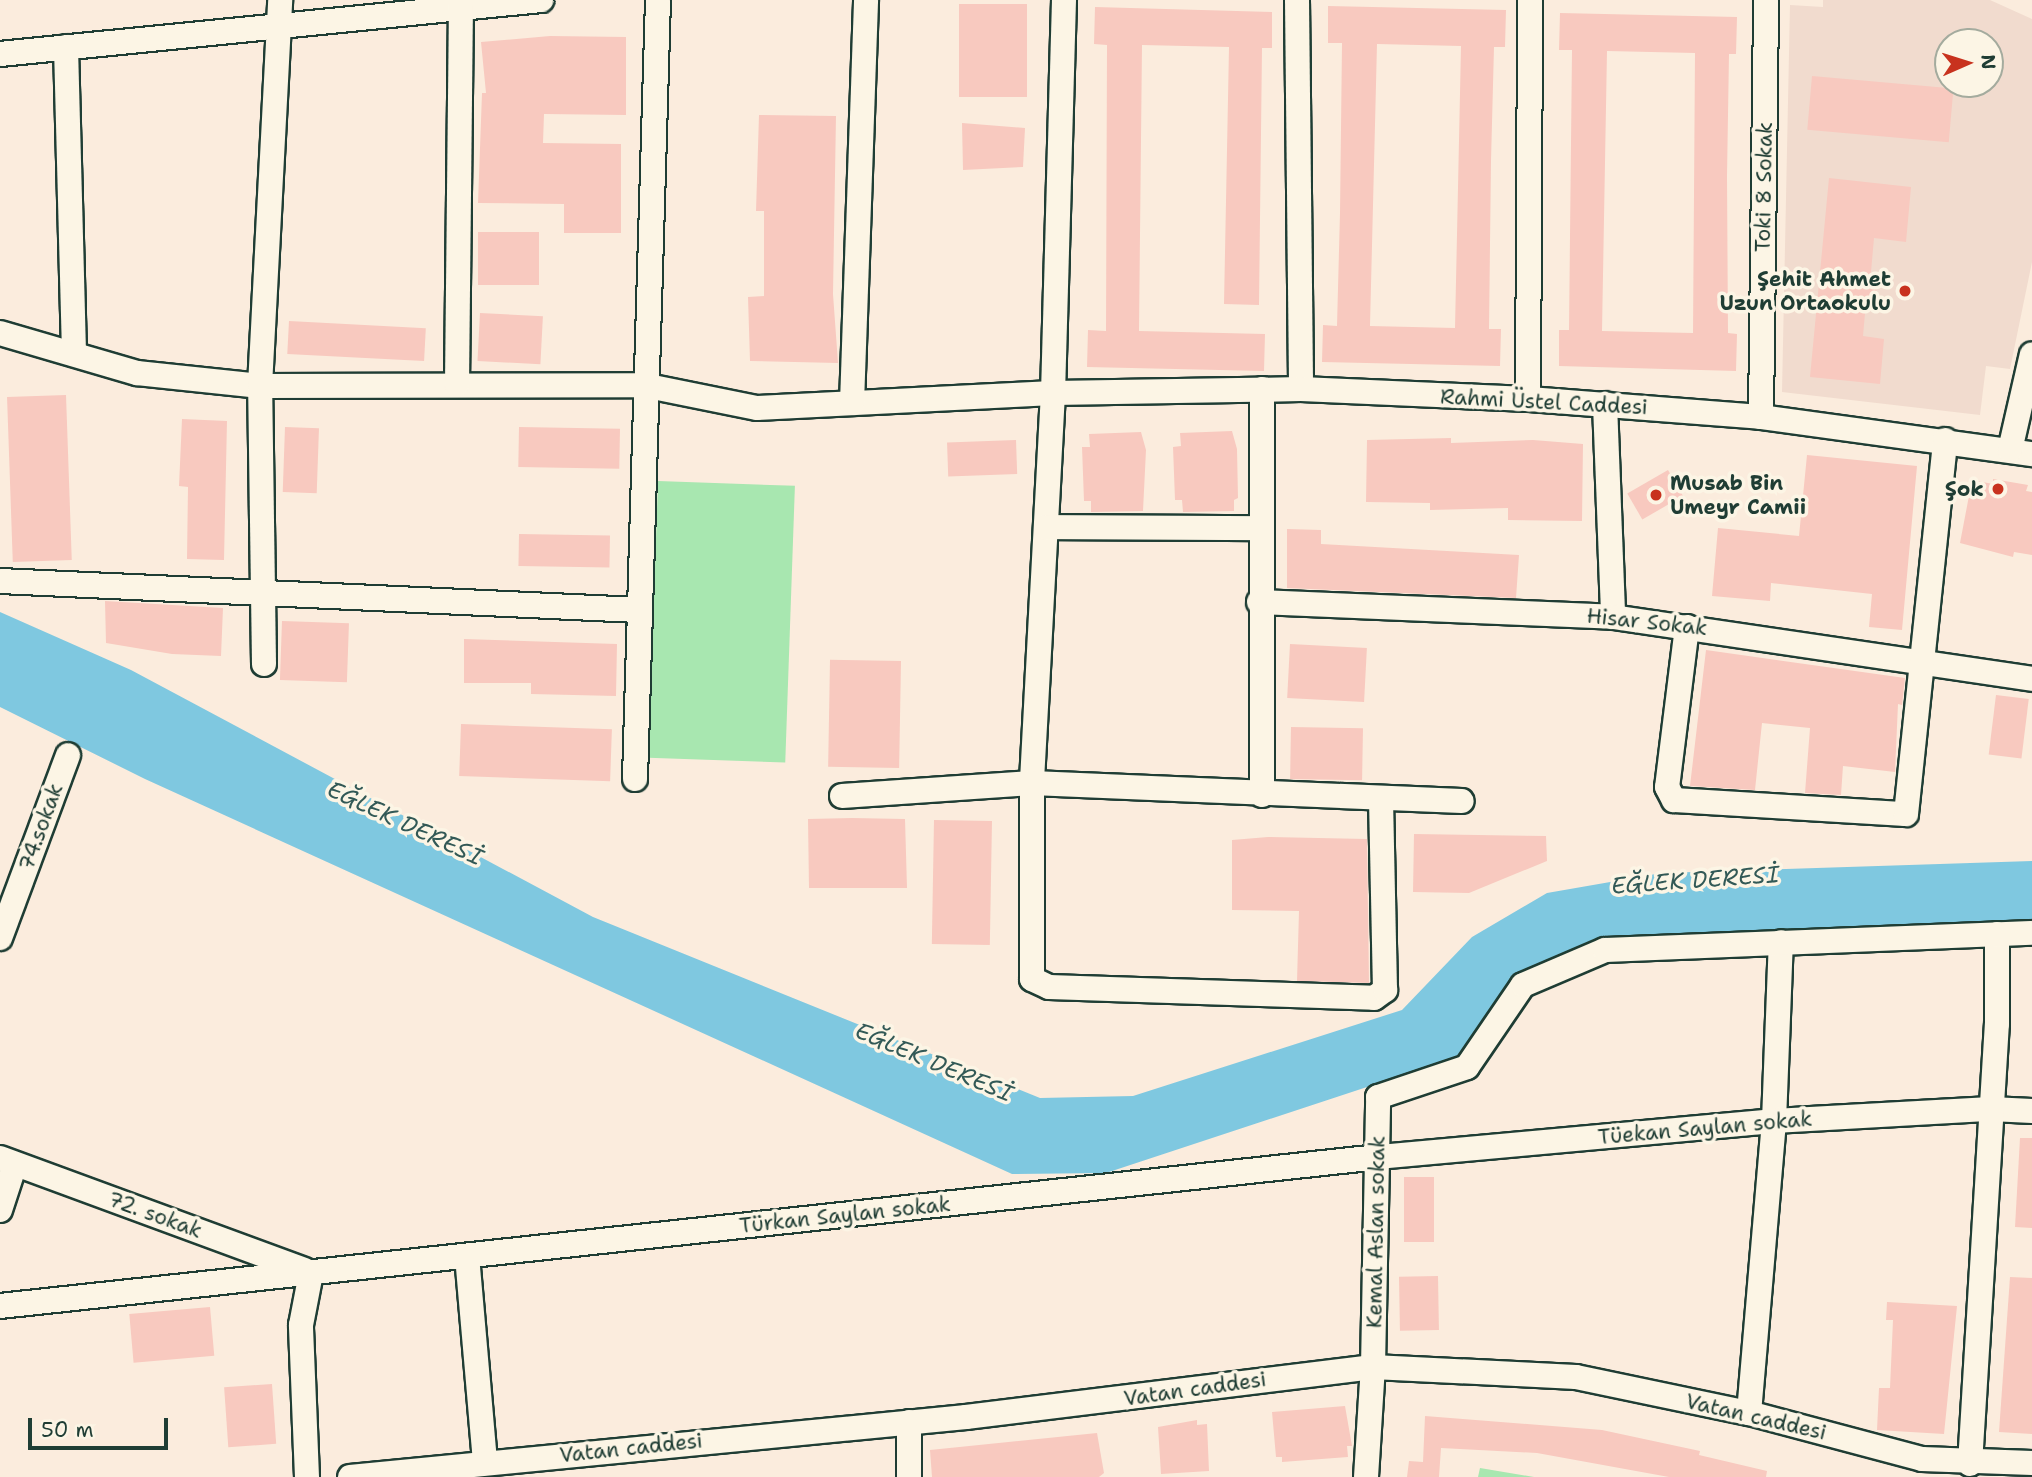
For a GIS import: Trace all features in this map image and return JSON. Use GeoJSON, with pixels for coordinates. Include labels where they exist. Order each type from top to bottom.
{"type":"FeatureCollection","features":[{"type":"Feature","properties":{"kind":"street"},"geometry":{"type":"LineString","coordinates":[[264,664],[260,386],[280,0]]}},
{"type":"Feature","properties":{"kind":"street"},"geometry":{"type":"LineString","coordinates":[[0,54],[280,26],[461,3],[541,0]]}},
{"type":"Feature","properties":{"kind":"street"},"geometry":{"type":"LineString","coordinates":[[635,779],[643,385],[658,0]]}},
{"type":"Feature","properties":{"kind":"street"},"geometry":{"type":"LineString","coordinates":[[852,403],[866,0]]}},
{"type":"Feature","properties":{"kind":"street"},"geometry":{"type":"LineString","coordinates":[[1064,0],[1053,393],[1032,783],[1032,979],[1049,988],[1374,998],[1385,990],[1381,801]]}},
{"type":"Feature","properties":{"kind":"street"},"geometry":{"type":"LineString","coordinates":[[1297,0],[1301,389]]}},
{"type":"Feature","properties":{"kind":"street"},"geometry":{"type":"LineString","coordinates":[[1528,399],[1530,0]]}},
{"type":"Feature","properties":{"kind":"street","name":"Toki 8 Sokak"},"geometry":{"type":"LineString","coordinates":[[1761,416],[1766,0]]}},
{"type":"Feature","properties":{"kind":"street"},"geometry":{"type":"LineString","coordinates":[[457,384],[461,3]]}},
{"type":"Feature","properties":{"kind":"street"},"geometry":{"type":"LineString","coordinates":[[66,47],[74,354]]}},
{"type":"Feature","properties":{"kind":"street","name":"Rahmi Üstel Caddesi"},"geometry":{"type":"LineString","coordinates":[[0,333],[137,373],[260,386],[643,385],[757,408],[1053,393],[1301,389],[1528,399],[1761,416],[2021,452]]}},
{"type":"Feature","properties":{"kind":"street"},"geometry":{"type":"LineString","coordinates":[[2021,452],[2032,355]]}},
{"type":"Feature","properties":{"kind":"street"},"geometry":{"type":"LineString","coordinates":[[1262,390],[1259,602],[1262,795]]}},
{"type":"Feature","properties":{"kind":"street"},"geometry":{"type":"LineString","coordinates":[[1605,404],[1613,617]]}},
{"type":"Feature","properties":{"kind":"street"},"geometry":{"type":"LineString","coordinates":[[1687,626],[1667,787],[1674,800],[1906,814],[1925,661],[1945,440]]}},
{"type":"Feature","properties":{"kind":"street"},"geometry":{"type":"LineString","coordinates":[[1046,527],[1261,528]]}},
{"type":"Feature","properties":{"kind":"street"},"geometry":{"type":"LineString","coordinates":[[0,581],[638,610]]}},
{"type":"Feature","properties":{"kind":"street","name":"Hisar Sokak"},"geometry":{"type":"LineString","coordinates":[[1259,602],[1613,617],[1925,661],[2032,679]]}},
{"type":"Feature","properties":{"kind":"street","name":"74.sokak"},"geometry":{"type":"LineString","coordinates":[[0,938],[68,755]]}},
{"type":"Feature","properties":{"kind":"street"},"geometry":{"type":"LineString","coordinates":[[842,796],[1032,783],[1381,801],[1462,801]]}},
{"type":"Feature","properties":{"kind":"street"},"geometry":{"type":"LineString","coordinates":[[1749,1413],[1774,1121],[1781,942],[2032,933]]}},
{"type":"Feature","properties":{"kind":"street"},"geometry":{"type":"LineString","coordinates":[[1970,1464],[1991,1109],[1997,934]]}},
{"type":"Feature","properties":{"kind":"street","name":"Kemal Aslan sokak"},"geometry":{"type":"LineString","coordinates":[[1366,1477],[1373,1367],[1378,1097],[1467,1067],[1523,985],[1605,950],[1781,942]]}},
{"type":"Feature","properties":{"kind":"street","name":"Tüekan Saylan sokak"},"geometry":{"type":"LineString","coordinates":[[1378,1157],[1774,1121],[1991,1109],[2032,1111]]}},
{"type":"Feature","properties":{"kind":"street","name":"Türkan Saylan sokak"},"geometry":{"type":"LineString","coordinates":[[0,1306],[1378,1157]]}},
{"type":"Feature","properties":{"kind":"street"},"geometry":{"type":"LineString","coordinates":[[0,1210],[8,1161]]}},
{"type":"Feature","properties":{"kind":"street","name":"72. sokak"},"geometry":{"type":"LineString","coordinates":[[8,1161],[311,1273]]}},
{"type":"Feature","properties":{"kind":"street"},"geometry":{"type":"LineString","coordinates":[[467,1256],[485,1463]]}},
{"type":"Feature","properties":{"kind":"street"},"geometry":{"type":"LineString","coordinates":[[307,1477],[301,1325],[311,1273]]}},
{"type":"Feature","properties":{"kind":"street","name":"Vatan caddesi"},"geometry":{"type":"LineString","coordinates":[[350,1477],[458,1471],[485,1463],[909,1422],[1373,1367],[1576,1377],[1749,1413],[1922,1459],[1970,1464],[2032,1463]]}},
{"type":"Feature","properties":{"kind":"street"},"geometry":{"type":"LineString","coordinates":[[909,1422],[909,1477]]}},
{"type":"Feature","properties":{"kind":"shaded area","name":"Şehit Ahmet Uzun Ortaokulu"},"geometry":{"type":"Polygon","coordinates":[[[1823,0],[1990,0],[2032,19],[2032,262],[2010,369],[1986,366],[1980,415],[1782,392],[1790,5],[1823,7],[1823,0]]]}},
{"type":"Feature","properties":{"kind":"green space"},"geometry":{"type":"Polygon","coordinates":[[[658,481],[795,486],[785,763],[648,758],[658,481]]]}},
{"type":"Feature","properties":{"kind":"green space"},"geometry":{"type":"Polygon","coordinates":[[[1480,1468],[1534,1477],[1478,1477],[1480,1468]]]}},
{"type":"Feature","properties":{"kind":"water","name":"EĞLEK DERESİ"},"geometry":{"type":"Polygon","coordinates":[[[0,612],[131,670],[593,917],[1040,1098],[1133,1096],[1402,1010],[1472,937],[1547,893],[1662,873],[2032,861],[2032,925],[1700,937],[1518,979],[1461,1056],[1106,1173],[1012,1174],[145,779],[0,707],[0,612]]]}},
{"type":"Feature","properties":{"kind":"building"},"geometry":{"type":"Polygon","coordinates":[[[959,4],[1027,4],[1027,97],[959,97],[959,4]]]}},
{"type":"Feature","properties":{"kind":"building"},"geometry":{"type":"Polygon","coordinates":[[[1328,6],[1506,10],[1505,47],[1494,47],[1491,161],[1489,329],[1501,329],[1500,366],[1322,362],[1323,325],[1337,326],[1340,213],[1342,43],[1328,43],[1328,6]],[[1377,44],[1370,326],[1455,328],[1461,46],[1377,44]]]}},
{"type":"Feature","properties":{"kind":"building"},"geometry":{"type":"Polygon","coordinates":[[[1095,7],[1272,12],[1272,48],[1262,48],[1259,305],[1224,304],[1229,47],[1142,45],[1139,331],[1265,334],[1264,371],[1087,367],[1088,330],[1106,331],[1107,45],[1094,44],[1095,7]]]}},
{"type":"Feature","properties":{"kind":"building"},"geometry":{"type":"Polygon","coordinates":[[[1560,13],[1737,17],[1736,54],[1729,54],[1727,176],[1728,333],[1737,334],[1736,371],[1559,366],[1559,330],[1569,330],[1572,50],[1559,50],[1560,13]],[[1607,51],[1602,331],[1693,333],[1695,53],[1607,51]]]}},
{"type":"Feature","properties":{"kind":"building"},"geometry":{"type":"Polygon","coordinates":[[[550,36],[626,37],[626,115],[544,114],[543,143],[621,144],[621,233],[564,233],[564,204],[478,203],[482,93],[486,93],[481,42],[550,36]]]}},
{"type":"Feature","properties":{"kind":"building"},"geometry":{"type":"Polygon","coordinates":[[[1812,76],[1934,87],[1934,98],[1953,98],[1949,142],[1807,130],[1812,76]]]}},
{"type":"Feature","properties":{"kind":"building"},"geometry":{"type":"Polygon","coordinates":[[[759,115],[836,116],[833,294],[838,363],[750,361],[748,297],[764,296],[764,211],[756,211],[759,115]]]}},
{"type":"Feature","properties":{"kind":"building"},"geometry":{"type":"Polygon","coordinates":[[[962,123],[1025,128],[1023,167],[963,170],[962,123]]]}},
{"type":"Feature","properties":{"kind":"building"},"geometry":{"type":"Polygon","coordinates":[[[1829,178],[1911,187],[1906,242],[1874,238],[1871,272],[1878,273],[1875,303],[1866,302],[1863,336],[1884,339],[1880,384],[1810,377],[1829,178]]]}},
{"type":"Feature","properties":{"kind":"building"},"geometry":{"type":"Polygon","coordinates":[[[478,232],[539,232],[539,285],[478,285],[478,232]]]}},
{"type":"Feature","properties":{"kind":"building"},"geometry":{"type":"Polygon","coordinates":[[[480,313],[543,316],[540,364],[477,361],[480,313]]]}},
{"type":"Feature","properties":{"kind":"building"},"geometry":{"type":"Polygon","coordinates":[[[289,321],[426,328],[424,361],[287,354],[289,321]]]}},
{"type":"Feature","properties":{"kind":"building"},"geometry":{"type":"Polygon","coordinates":[[[66,395],[72,560],[13,562],[7,397],[66,395]]]}},
{"type":"Feature","properties":{"kind":"building"},"geometry":{"type":"Polygon","coordinates":[[[182,419],[227,421],[224,560],[187,559],[188,487],[179,486],[182,419]]]}},
{"type":"Feature","properties":{"kind":"building"},"geometry":{"type":"Polygon","coordinates":[[[285,427],[319,428],[317,493],[283,492],[285,427]]]}},
{"type":"Feature","properties":{"kind":"building"},"geometry":{"type":"Polygon","coordinates":[[[519,427],[620,429],[619,469],[518,467],[519,427]]]}},
{"type":"Feature","properties":{"kind":"building"},"geometry":{"type":"Polygon","coordinates":[[[1232,431],[1237,449],[1238,498],[1234,500],[1234,511],[1183,512],[1182,500],[1175,500],[1173,447],[1181,446],[1180,433],[1232,431]]]}},
{"type":"Feature","properties":{"kind":"building"},"geometry":{"type":"Polygon","coordinates":[[[1141,432],[1146,450],[1143,511],[1091,512],[1091,501],[1084,501],[1082,447],[1090,447],[1089,434],[1141,432]]]}},
{"type":"Feature","properties":{"kind":"building"},"geometry":{"type":"Polygon","coordinates":[[[1451,438],[1451,443],[1533,440],[1583,444],[1582,521],[1508,520],[1508,508],[1430,510],[1430,503],[1366,502],[1367,440],[1451,438]]]}},
{"type":"Feature","properties":{"kind":"building"},"geometry":{"type":"Polygon","coordinates":[[[1016,440],[1017,474],[948,476],[947,442],[1016,440]]]}},
{"type":"Feature","properties":{"kind":"building"},"geometry":{"type":"Polygon","coordinates":[[[1807,455],[1917,466],[1902,630],[1869,627],[1872,594],[1771,583],[1770,601],[1712,596],[1718,528],[1799,536],[1807,455]]]}},
{"type":"Feature","properties":{"kind":"building","name":"Musab Bin Umeyr Camii"},"geometry":{"type":"Polygon","coordinates":[[[1668,470],[1683,496],[1642,519],[1627,494],[1668,470]]]}},
{"type":"Feature","properties":{"kind":"building"},"geometry":{"type":"Polygon","coordinates":[[[1993,479],[2028,485],[2026,491],[2032,492],[2032,555],[2014,552],[2013,557],[1960,543],[1972,480],[1993,484],[1993,479]]]}},
{"type":"Feature","properties":{"kind":"building"},"geometry":{"type":"Polygon","coordinates":[[[1287,529],[1321,530],[1321,544],[1519,555],[1516,598],[1287,588],[1287,529]]]}},
{"type":"Feature","properties":{"kind":"building"},"geometry":{"type":"Polygon","coordinates":[[[519,534],[610,536],[609,568],[518,566],[519,534]]]}},
{"type":"Feature","properties":{"kind":"building"},"geometry":{"type":"Polygon","coordinates":[[[105,601],[223,608],[221,656],[172,654],[106,643],[105,601]]]}},
{"type":"Feature","properties":{"kind":"building"},"geometry":{"type":"Polygon","coordinates":[[[282,621],[349,623],[347,682],[280,680],[282,621]]]}},
{"type":"Feature","properties":{"kind":"building"},"geometry":{"type":"Polygon","coordinates":[[[464,639],[617,644],[616,696],[531,694],[531,683],[464,683],[464,639]]]}},
{"type":"Feature","properties":{"kind":"building"},"geometry":{"type":"Polygon","coordinates":[[[1290,644],[1367,648],[1364,702],[1287,698],[1290,644]]]}},
{"type":"Feature","properties":{"kind":"building"},"geometry":{"type":"Polygon","coordinates":[[[1706,650],[1905,678],[1902,705],[1898,704],[1895,772],[1843,766],[1841,795],[1805,793],[1810,728],[1762,723],[1755,790],[1690,786],[1706,650]]]}},
{"type":"Feature","properties":{"kind":"building"},"geometry":{"type":"Polygon","coordinates":[[[830,660],[901,661],[899,768],[828,767],[830,660]]]}},
{"type":"Feature","properties":{"kind":"building"},"geometry":{"type":"Polygon","coordinates":[[[1996,695],[2029,699],[2021,759],[1989,755],[1996,695]]]}},
{"type":"Feature","properties":{"kind":"building"},"geometry":{"type":"Polygon","coordinates":[[[461,724],[612,729],[610,781],[459,776],[461,724]]]}},
{"type":"Feature","properties":{"kind":"building"},"geometry":{"type":"Polygon","coordinates":[[[1291,727],[1363,728],[1362,780],[1290,779],[1291,727]]]}},
{"type":"Feature","properties":{"kind":"building"},"geometry":{"type":"Polygon","coordinates":[[[808,819],[905,819],[907,888],[809,888],[808,819]]]}},
{"type":"Feature","properties":{"kind":"building"},"geometry":{"type":"Polygon","coordinates":[[[934,820],[992,821],[990,945],[932,944],[934,820]]]}},
{"type":"Feature","properties":{"kind":"building"},"geometry":{"type":"Polygon","coordinates":[[[1414,834],[1546,836],[1547,861],[1469,893],[1413,892],[1414,834]]]}},
{"type":"Feature","properties":{"kind":"building"},"geometry":{"type":"Polygon","coordinates":[[[1268,837],[1367,839],[1369,983],[1297,981],[1299,911],[1232,910],[1232,840],[1268,837]]]}},
{"type":"Feature","properties":{"kind":"building"},"geometry":{"type":"Polygon","coordinates":[[[2020,1138],[2032,1138],[2032,1228],[2015,1227],[2020,1138]]]}},
{"type":"Feature","properties":{"kind":"building"},"geometry":{"type":"Polygon","coordinates":[[[1404,1177],[1434,1177],[1434,1242],[1404,1242],[1404,1177]]]}},
{"type":"Feature","properties":{"kind":"building"},"geometry":{"type":"Polygon","coordinates":[[[1438,1276],[1439,1330],[1400,1331],[1399,1277],[1438,1276]]]}},
{"type":"Feature","properties":{"kind":"building"},"geometry":{"type":"Polygon","coordinates":[[[2010,1277],[2032,1278],[2032,1434],[1999,1432],[2010,1277]]]}},
{"type":"Feature","properties":{"kind":"building"},"geometry":{"type":"Polygon","coordinates":[[[1887,1302],[1957,1306],[1944,1434],[1877,1430],[1879,1388],[1890,1388],[1893,1320],[1886,1320],[1887,1302]]]}},
{"type":"Feature","properties":{"kind":"building"},"geometry":{"type":"Polygon","coordinates":[[[210,1307],[214,1356],[134,1363],[129,1314],[210,1307]]]}},
{"type":"Feature","properties":{"kind":"building"},"geometry":{"type":"Polygon","coordinates":[[[272,1384],[276,1444],[228,1447],[224,1387],[272,1384]]]}},
{"type":"Feature","properties":{"kind":"building"},"geometry":{"type":"Polygon","coordinates":[[[1345,1406],[1352,1446],[1347,1446],[1348,1457],[1282,1462],[1282,1457],[1276,1457],[1272,1412],[1345,1406]]]}},
{"type":"Feature","properties":{"kind":"building"},"geometry":{"type":"Polygon","coordinates":[[[1425,1416],[1602,1430],[1700,1451],[1699,1455],[1767,1471],[1766,1477],[1669,1477],[1537,1453],[1441,1448],[1439,1477],[1407,1477],[1409,1461],[1423,1462],[1425,1416]]]}},
{"type":"Feature","properties":{"kind":"building"},"geometry":{"type":"Polygon","coordinates":[[[1197,1420],[1197,1425],[1207,1424],[1209,1471],[1161,1474],[1158,1427],[1197,1420]]]}},
{"type":"Feature","properties":{"kind":"building"},"geometry":{"type":"Polygon","coordinates":[[[1097,1433],[1104,1473],[1099,1477],[932,1477],[930,1450],[1097,1433]]]}},
{"type":"Feature","properties":{"kind":"place","name":"Şehit Ahmet Uzun Ortaokulu"},"geometry":{"type":"Point","coordinates":[1905,291]}},
{"type":"Feature","properties":{"kind":"place","name":"Şok"},"geometry":{"type":"Point","coordinates":[1998,489]}},
{"type":"Feature","properties":{"kind":"place","name":"Musab Bin Umeyr Camii"},"geometry":{"type":"Point","coordinates":[1656,495]}}]}
